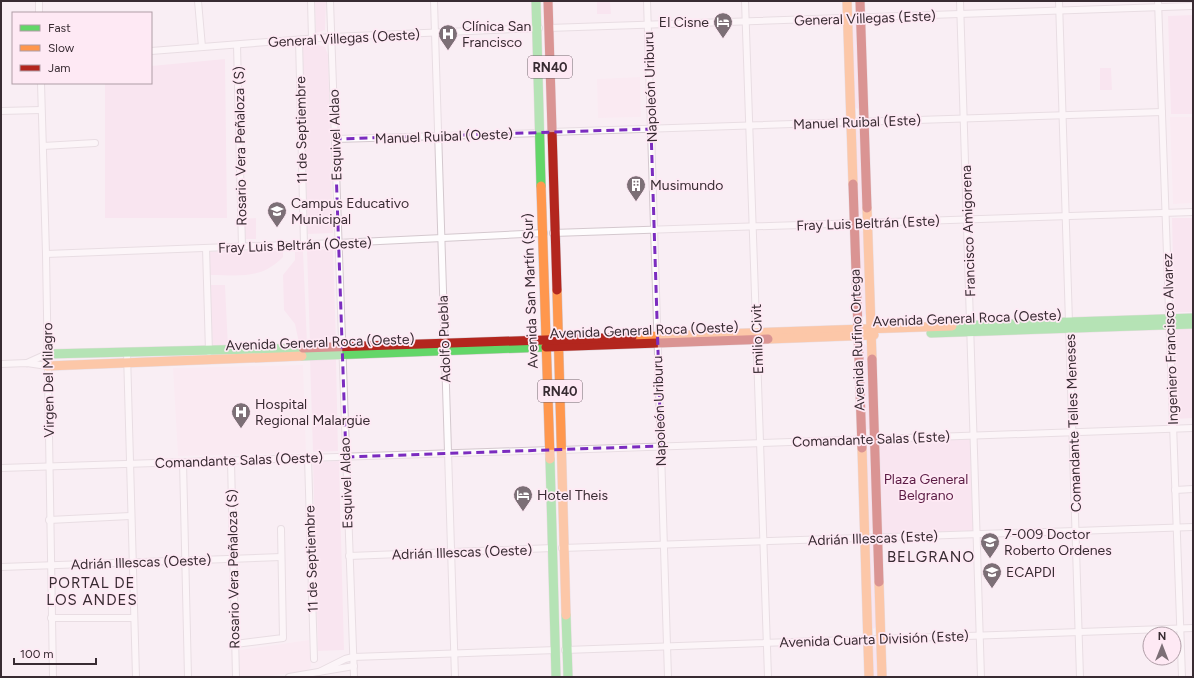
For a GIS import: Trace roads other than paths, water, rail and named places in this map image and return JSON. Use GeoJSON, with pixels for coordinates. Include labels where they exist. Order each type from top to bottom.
{"type":"FeatureCollection","features":[{"type":"Feature","properties":{"kind":"main road","name":"Avenida San Martín (Sur)"},"geometry":{"type":"LineString","coordinates":[[536,1],[556,677]]}},
{"type":"Feature","properties":{"kind":"main road","name":"Avenida San Martín (Sur)"},"geometry":{"type":"LineString","coordinates":[[548,1],[568,677]]}},
{"type":"Feature","properties":{"kind":"main road","name":"Avenida Rufino Ortega"},"geometry":{"type":"LineString","coordinates":[[847,1],[869,677]]}},
{"type":"Feature","properties":{"kind":"main road","name":"Avenida Rufino Ortega"},"geometry":{"type":"LineString","coordinates":[[860,1],[882,677]]}},
{"type":"Feature","properties":{"kind":"main road"},"geometry":{"type":"LineString","coordinates":[[1169,322],[1193,318]]}},
{"type":"Feature","properties":{"kind":"main road"},"geometry":{"type":"LineString","coordinates":[[1169,322],[1193,324]]}},
{"type":"Feature","properties":{"kind":"main road","name":"Avenida General Roca (Oeste)"},"geometry":{"type":"LineString","coordinates":[[47,354],[342,351],[1169,322]]}},
{"type":"Feature","properties":{"kind":"main road","name":"Avenida General Roca (Oeste)"},"geometry":{"type":"LineString","coordinates":[[47,366],[127,364],[342,351]]}},
{"type":"Feature","properties":{"kind":"street"},"geometry":{"type":"LineString","coordinates":[[38,1],[39,12]]}},
{"type":"Feature","properties":{"kind":"street"},"geometry":{"type":"LineString","coordinates":[[198,1],[202,47]]}},
{"type":"Feature","properties":{"kind":"street"},"geometry":{"type":"LineString","coordinates":[[311,1],[312,39]]}},
{"type":"Feature","properties":{"kind":"street","name":"Esquivel Aldao"},"geometry":{"type":"LineString","coordinates":[[330,1],[354,677]]}},
{"type":"Feature","properties":{"kind":"street","name":"Adolfo Puebla"},"geometry":{"type":"LineString","coordinates":[[434,1],[455,677]]}},
{"type":"Feature","properties":{"kind":"street","name":"Napoleón Uriburu"},"geometry":{"type":"LineString","coordinates":[[647,1],[668,677]]}},
{"type":"Feature","properties":{"kind":"street","name":"Emilio Civit"},"geometry":{"type":"LineString","coordinates":[[745,1],[768,677]]}},
{"type":"Feature","properties":{"kind":"street","name":"Francisco Amigorena"},"geometry":{"type":"LineString","coordinates":[[960,1],[981,677]]}},
{"type":"Feature","properties":{"kind":"street","name":"Comandante Telles Meneses"},"geometry":{"type":"LineString","coordinates":[[1059,1],[1080,677]]}},
{"type":"Feature","properties":{"kind":"street","name":"General Villegas (Este)"},"geometry":{"type":"LineString","coordinates":[[537,28],[961,15],[1060,11],[1158,4],[1192,5]]}},
{"type":"Feature","properties":{"kind":"street","name":"Ingeniero Francisco Alvarez"},"geometry":{"type":"LineString","coordinates":[[1158,4],[1180,626]]}},
{"type":"Feature","properties":{"kind":"street","name":"General Villegas (Oeste)"},"geometry":{"type":"LineString","coordinates":[[152,51],[332,37],[537,28]]}},
{"type":"Feature","properties":{"kind":"street","name":"11 de Septiembre"},"geometry":{"type":"LineString","coordinates":[[299,40],[304,245]]}},
{"type":"Feature","properties":{"kind":"street","name":"Rosario Vera Peñaloza (S)"},"geometry":{"type":"LineString","coordinates":[[237,45],[242,247]]}},
{"type":"Feature","properties":{"kind":"street","name":"Virgen Del Milagro"},"geometry":{"type":"LineString","coordinates":[[41,84],[46,254],[52,677]]}},
{"type":"Feature","properties":{"kind":"street"},"geometry":{"type":"LineString","coordinates":[[1,111],[41,110]]}},
{"type":"Feature","properties":{"kind":"street","name":"Manuel Ruibal (Este)"},"geometry":{"type":"LineString","coordinates":[[552,132],[1162,112]]}},
{"type":"Feature","properties":{"kind":"street","name":"Manuel Ruibal (Oeste)"},"geometry":{"type":"LineString","coordinates":[[335,140],[552,132]]}},
{"type":"Feature","properties":{"kind":"street"},"geometry":{"type":"LineString","coordinates":[[43,146],[95,143]]}},
{"type":"Feature","properties":{"kind":"street","name":"Fray Luis Beltrán (Este)"},"geometry":{"type":"LineString","coordinates":[[543,233],[1193,212]]}},
{"type":"Feature","properties":{"kind":"street","name":"Fray Luis Beltrán (Oeste)"},"geometry":{"type":"LineString","coordinates":[[46,254],[338,244],[543,233]]}},
{"type":"Feature","properties":{"kind":"street"},"geometry":{"type":"LineString","coordinates":[[206,248],[209,352]]}},
{"type":"Feature","properties":{"kind":"street"},"geometry":{"type":"LineString","coordinates":[[127,353],[130,516],[136,677]]}},
{"type":"Feature","properties":{"kind":"street"},"geometry":{"type":"LineString","coordinates":[[27,363],[47,354]]}},
{"type":"Feature","properties":{"kind":"street"},"geometry":{"type":"LineString","coordinates":[[1,364],[27,363],[47,366]]}},
{"type":"Feature","properties":{"kind":"street","name":"Comandante Salas (Este)"},"geometry":{"type":"LineString","coordinates":[[549,450],[1193,428]]}},
{"type":"Feature","properties":{"kind":"street","name":"Comandante Salas (Oeste)"},"geometry":{"type":"LineString","coordinates":[[1,468],[549,450]]}},
{"type":"Feature","properties":{"kind":"street","name":"11 de Septiembre"},"geometry":{"type":"LineString","coordinates":[[308,458],[314,659]]}},
{"type":"Feature","properties":{"kind":"street","name":"Rosario Vera Peñaloza (S)"},"geometry":{"type":"LineString","coordinates":[[231,461],[236,677]]}},
{"type":"Feature","properties":{"kind":"street"},"geometry":{"type":"LineString","coordinates":[[183,462],[188,677]]}},
{"type":"Feature","properties":{"kind":"street"},"geometry":{"type":"LineString","coordinates":[[1175,490],[1193,489]]}},
{"type":"Feature","properties":{"kind":"street"},"geometry":{"type":"LineString","coordinates":[[49,520],[130,516]]}},
{"type":"Feature","properties":{"kind":"street","name":"Adrián Illescas (Este)"},"geometry":{"type":"LineString","coordinates":[[552,548],[1193,527]]}},
{"type":"Feature","properties":{"kind":"street"},"geometry":{"type":"LineString","coordinates":[[235,644],[283,638],[281,529]]}},
{"type":"Feature","properties":{"kind":"street","name":"Adrián Illescas (Oeste)"},"geometry":{"type":"LineString","coordinates":[[349,556],[552,548]]}},
{"type":"Feature","properties":{"kind":"street","name":"Adrián Illescas (Oeste)"},"geometry":{"type":"LineString","coordinates":[[1,567],[282,557]]}},
{"type":"Feature","properties":{"kind":"street"},"geometry":{"type":"LineString","coordinates":[[52,618],[134,618]]}},
{"type":"Feature","properties":{"kind":"street","name":"Avenida Cuarta División (Este)"},"geometry":{"type":"LineString","coordinates":[[1182,628],[1193,628]]}},
{"type":"Feature","properties":{"kind":"street","name":"Avenida Cuarta División (Este)"},"geometry":{"type":"LineString","coordinates":[[319,672],[345,659],[354,657],[1142,630]]}},
{"type":"Feature","properties":{"kind":"street"},"geometry":{"type":"LineString","coordinates":[[289,677],[354,666]]}},
{"type":"Feature","properties":{"kind":"street","name":"Ingeniero Francisco Alvarez"},"geometry":{"type":"LineString","coordinates":[[1182,666],[1182,677]]}},
{"type":"Feature","properties":{"kind":"place","name":"El Cisne"},"geometry":{"type":"Point","coordinates":[723,39]}},
{"type":"Feature","properties":{"kind":"place","name":"Clínica San Francisco"},"geometry":{"type":"Point","coordinates":[448,51]}},
{"type":"Feature","properties":{"kind":"place","name":"Musimundo"},"geometry":{"type":"Point","coordinates":[636,202]}},
{"type":"Feature","properties":{"kind":"place","name":"Campus Educativo Municipal"},"geometry":{"type":"Point","coordinates":[277,228]}},
{"type":"Feature","properties":{"kind":"place","name":"Hospital Regional Malargüe"},"geometry":{"type":"Point","coordinates":[241,429]}},
{"type":"Feature","properties":{"kind":"place","name":"Hotel Theis"},"geometry":{"type":"Point","coordinates":[523,512]}},
{"type":"Feature","properties":{"kind":"place","name":"7-009 Doctor Roberto Ordenes"},"geometry":{"type":"Point","coordinates":[990,559]}},
{"type":"Feature","properties":{"kind":"place","name":"ECAPDI"},"geometry":{"type":"Point","coordinates":[992,589]}},
{"type":"Feature","properties":{"kind":"district","name":"BELGRANO"},"geometry":{"type":"Point","coordinates":[931,557]}},
{"type":"Feature","properties":{"kind":"district","name":"PORTAL DE LOS ANDES"},"geometry":{"type":"Point","coordinates":[92,592]}},
{"type":"Feature","properties":{"kind":"park label","name":"Plaza General Belgrano"},"geometry":{"type":"Point","coordinates":[926,488]}}]}
